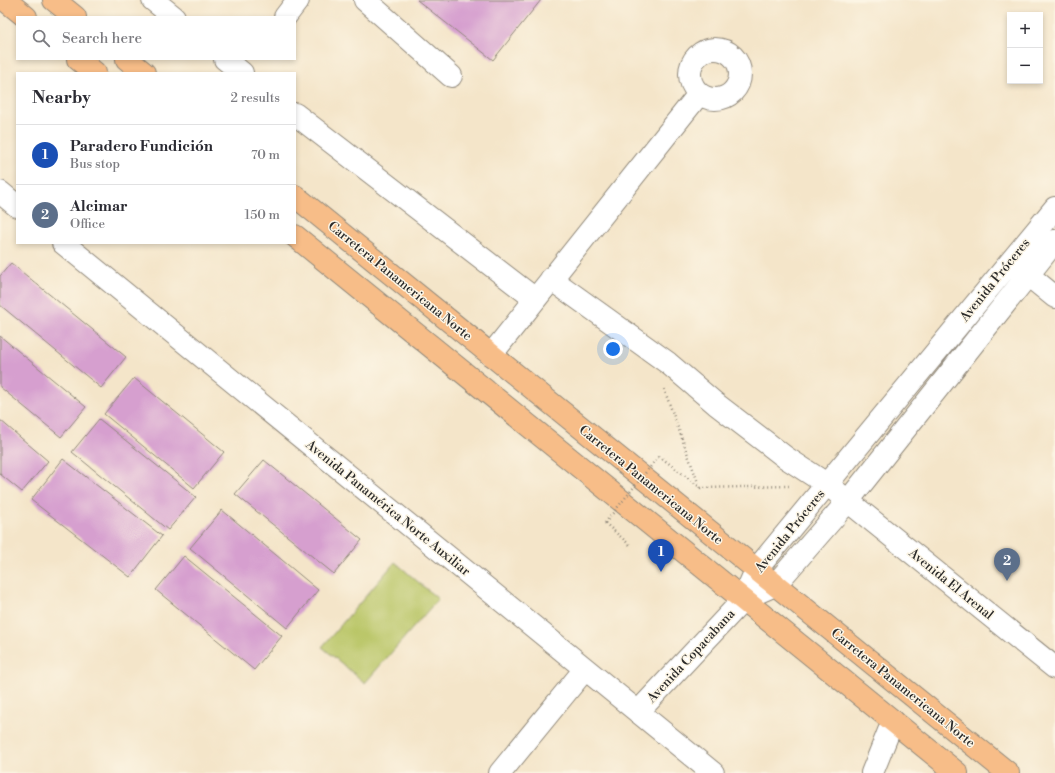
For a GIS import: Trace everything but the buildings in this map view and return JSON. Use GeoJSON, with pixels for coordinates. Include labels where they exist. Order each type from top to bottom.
{"type":"FeatureCollection","features":[{"type":"Feature","properties":{"kind":"highway"},"geometry":{"type":"LineString","coordinates":[[5,0],[25,16]]}},
{"type":"Feature","properties":{"kind":"highway"},"geometry":{"type":"LineString","coordinates":[[54,0],[74,16]]}},
{"type":"Feature","properties":{"kind":"highway"},"geometry":{"type":"LineString","coordinates":[[79,60],[94,72]]}},
{"type":"Feature","properties":{"kind":"highway"},"geometry":{"type":"LineString","coordinates":[[128,60],[143,72]]}},
{"type":"Feature","properties":{"kind":"highway","name":"Carretera Panamericana Norte"},"geometry":{"type":"LineString","coordinates":[[296,197],[1008,773]]}},
{"type":"Feature","properties":{"kind":"highway"},"geometry":{"type":"LineString","coordinates":[[296,237],[957,773]]}},
{"type":"Feature","properties":{"kind":"street"},"geometry":{"type":"LineString","coordinates":[[153,0],[173,16]]}},
{"type":"Feature","properties":{"kind":"street"},"geometry":{"type":"LineString","coordinates":[[285,16],[298,0]]}},
{"type":"Feature","properties":{"kind":"street"},"geometry":{"type":"LineString","coordinates":[[365,0],[451,76]]}},
{"type":"Feature","properties":{"kind":"street"},"geometry":{"type":"LineString","coordinates":[[491,354],[699,94]]}},
{"type":"Feature","properties":{"kind":"street"},"geometry":{"type":"LineString","coordinates":[[296,115],[535,299]]}},
{"type":"Feature","properties":{"kind":"street"},"geometry":{"type":"LineString","coordinates":[[0,192],[16,205]]}},
{"type":"Feature","properties":{"kind":"street","name":"Avenida Próceres"},"geometry":{"type":"LineString","coordinates":[[743,600],[756,570],[828,485],[1055,208]]}},
{"type":"Feature","properties":{"kind":"street","name":"Avenida Próceres"},"geometry":{"type":"LineString","coordinates":[[743,600],[775,585],[848,501],[1055,241]]}},
{"type":"Feature","properties":{"kind":"street","name":"Avenida Panamérica Norte Auxiliar"},"geometry":{"type":"LineString","coordinates":[[63,244],[713,773]]}},
{"type":"Feature","properties":{"kind":"street"},"geometry":{"type":"LineString","coordinates":[[1028,275],[1055,297]]}},
{"type":"Feature","properties":{"kind":"street","name":"Avenida El Arenal"},"geometry":{"type":"LineString","coordinates":[[551,279],[668,363],[716,404],[784,457],[828,485],[1055,668]]}},
{"type":"Feature","properties":{"kind":"street","name":"Avenida Copacabana"},"geometry":{"type":"LineString","coordinates":[[638,712],[743,600]]}},
{"type":"Feature","properties":{"kind":"street"},"geometry":{"type":"LineString","coordinates":[[500,773],[585,669]]}},
{"type":"Feature","properties":{"kind":"street"},"geometry":{"type":"LineString","coordinates":[[872,773],[893,721]]}},
{"type":"Feature","properties":{"kind":"path"},"geometry":{"type":"LineString","coordinates":[[663,385],[700,488]]}},
{"type":"Feature","properties":{"kind":"path"},"geometry":{"type":"LineString","coordinates":[[631,546],[605,523],[659,456],[700,488],[795,486]]}},
{"type":"Feature","properties":{"kind":"green space"},"geometry":{"type":"Polygon","coordinates":[[[395,562],[438,599],[365,683],[322,647],[395,562]]]}},
{"type":"Feature","properties":{"kind":"place","name":"Paradero Fundición"},"geometry":{"type":"Point","coordinates":[661,572]}},
{"type":"Feature","properties":{"kind":"place","name":"Alcimar"},"geometry":{"type":"Point","coordinates":[1007,581]}}]}
